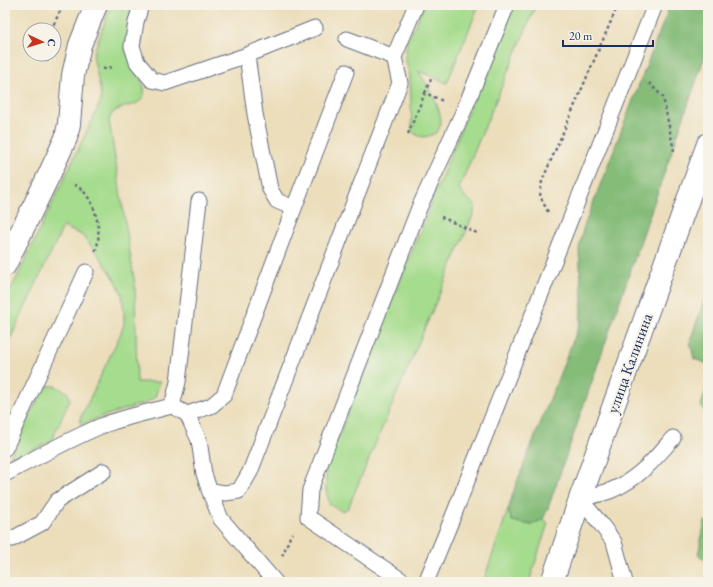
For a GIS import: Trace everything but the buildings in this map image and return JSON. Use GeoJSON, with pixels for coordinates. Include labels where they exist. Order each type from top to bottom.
{"type":"FeatureCollection","features":[{"type":"Feature","properties":{"kind":"main road"},"geometry":{"type":"LineString","coordinates":[[5,265],[66,138],[69,124],[73,75],[80,45],[96,5]]}},
{"type":"Feature","properties":{"kind":"main road","name":"улица Калинина"},"geometry":{"type":"LineString","coordinates":[[552,582],[580,499],[708,144]]}},
{"type":"Feature","properties":{"kind":"lane"},"geometry":{"type":"LineString","coordinates":[[142,5],[136,22],[132,46],[137,62],[152,80],[165,83],[247,55],[315,28]]}},
{"type":"Feature","properties":{"kind":"lane"},"geometry":{"type":"LineString","coordinates":[[209,490],[225,493],[239,491],[250,472],[400,83],[394,57],[416,5]]}},
{"type":"Feature","properties":{"kind":"lane"},"geometry":{"type":"LineString","coordinates":[[404,582],[308,516],[310,490],[420,208],[464,110],[507,5]]}},
{"type":"Feature","properties":{"kind":"lane"},"geometry":{"type":"LineString","coordinates":[[426,582],[655,5]]}},
{"type":"Feature","properties":{"kind":"lane"},"geometry":{"type":"LineString","coordinates":[[347,39],[394,57]]}},
{"type":"Feature","properties":{"kind":"lane"},"geometry":{"type":"LineString","coordinates":[[247,55],[270,189],[277,201],[294,208]]}},
{"type":"Feature","properties":{"kind":"lane"},"geometry":{"type":"LineString","coordinates":[[187,414],[211,406],[224,394],[346,72]]}},
{"type":"Feature","properties":{"kind":"lane"},"geometry":{"type":"LineString","coordinates":[[172,406],[178,382],[199,201]]}},
{"type":"Feature","properties":{"kind":"lane"},"geometry":{"type":"LineString","coordinates":[[5,448],[86,272]]}},
{"type":"Feature","properties":{"kind":"lane"},"geometry":{"type":"LineString","coordinates":[[5,474],[102,426],[172,406],[187,414],[198,440],[204,474],[209,490],[221,519],[274,580]]}},
{"type":"Feature","properties":{"kind":"lane"},"geometry":{"type":"LineString","coordinates":[[625,582],[614,542],[580,499],[612,490],[631,480],[652,462],[673,438]]}},
{"type":"Feature","properties":{"kind":"lane"},"geometry":{"type":"LineString","coordinates":[[5,539],[12,539],[42,523],[57,501],[104,471]]}},
{"type":"Feature","properties":{"kind":"path"},"geometry":{"type":"LineString","coordinates":[[55,22],[63,5]]}},
{"type":"Feature","properties":{"kind":"path"},"geometry":{"type":"LineString","coordinates":[[73,75],[137,62]]}},
{"type":"Feature","properties":{"kind":"path"},"geometry":{"type":"LineString","coordinates":[[632,65],[663,98],[674,151]]}},
{"type":"Feature","properties":{"kind":"path"},"geometry":{"type":"LineString","coordinates":[[408,134],[425,93]]}},
{"type":"Feature","properties":{"kind":"path"},"geometry":{"type":"LineString","coordinates":[[49,176],[77,186],[89,197],[95,211],[99,229],[97,247],[86,272]]}},
{"type":"Feature","properties":{"kind":"path"},"geometry":{"type":"LineString","coordinates":[[420,208],[477,233]]}},
{"type":"Feature","properties":{"kind":"path"},"geometry":{"type":"LineString","coordinates":[[274,580],[290,537],[308,516]]}},
{"type":"Feature","properties":{"kind":"green space"},"geometry":{"type":"Polygon","coordinates":[[[111,5],[134,5],[128,22],[125,49],[144,87],[143,98],[139,102],[114,112],[109,120],[135,285],[137,382],[160,382],[155,397],[148,402],[81,425],[81,417],[124,324],[122,294],[117,283],[100,257],[82,235],[63,227],[5,350],[5,302],[101,100],[93,55],[111,5]]]}},
{"type":"Feature","properties":{"kind":"green space"},"geometry":{"type":"Polygon","coordinates":[[[424,5],[479,5],[447,83],[418,71],[425,81],[439,110],[441,121],[438,131],[432,135],[422,137],[418,136],[412,131],[410,76],[405,57],[407,42],[424,5]]]}},
{"type":"Feature","properties":{"kind":"green space"},"geometry":{"type":"Polygon","coordinates":[[[511,5],[536,5],[459,188],[462,194],[475,205],[474,213],[348,508],[342,511],[330,505],[326,491],[326,468],[511,5]]]}},
{"type":"Feature","properties":{"kind":"green space"},"geometry":{"type":"Polygon","coordinates":[[[670,5],[708,5],[708,47],[548,508],[543,519],[531,525],[512,521],[508,510],[515,487],[580,323],[582,300],[579,249],[583,229],[670,5]]]}},
{"type":"Feature","properties":{"kind":"green space"},"geometry":{"type":"Polygon","coordinates":[[[708,289],[708,364],[694,359],[690,341],[708,289]]]}},
{"type":"Feature","properties":{"kind":"green space"},"geometry":{"type":"Polygon","coordinates":[[[708,384],[708,415],[706,415],[701,405],[708,384]]]}},
{"type":"Feature","properties":{"kind":"green space"},"geometry":{"type":"Polygon","coordinates":[[[49,386],[56,386],[68,393],[70,400],[51,441],[12,459],[11,454],[43,389],[49,386]]]}},
{"type":"Feature","properties":{"kind":"green space"},"geometry":{"type":"Polygon","coordinates":[[[508,510],[512,521],[531,525],[543,519],[548,523],[529,582],[483,582],[508,510]]]}},
{"type":"Feature","properties":{"kind":"green space"},"geometry":{"type":"Polygon","coordinates":[[[705,521],[708,522],[708,561],[698,555],[705,521]]]}}]}
